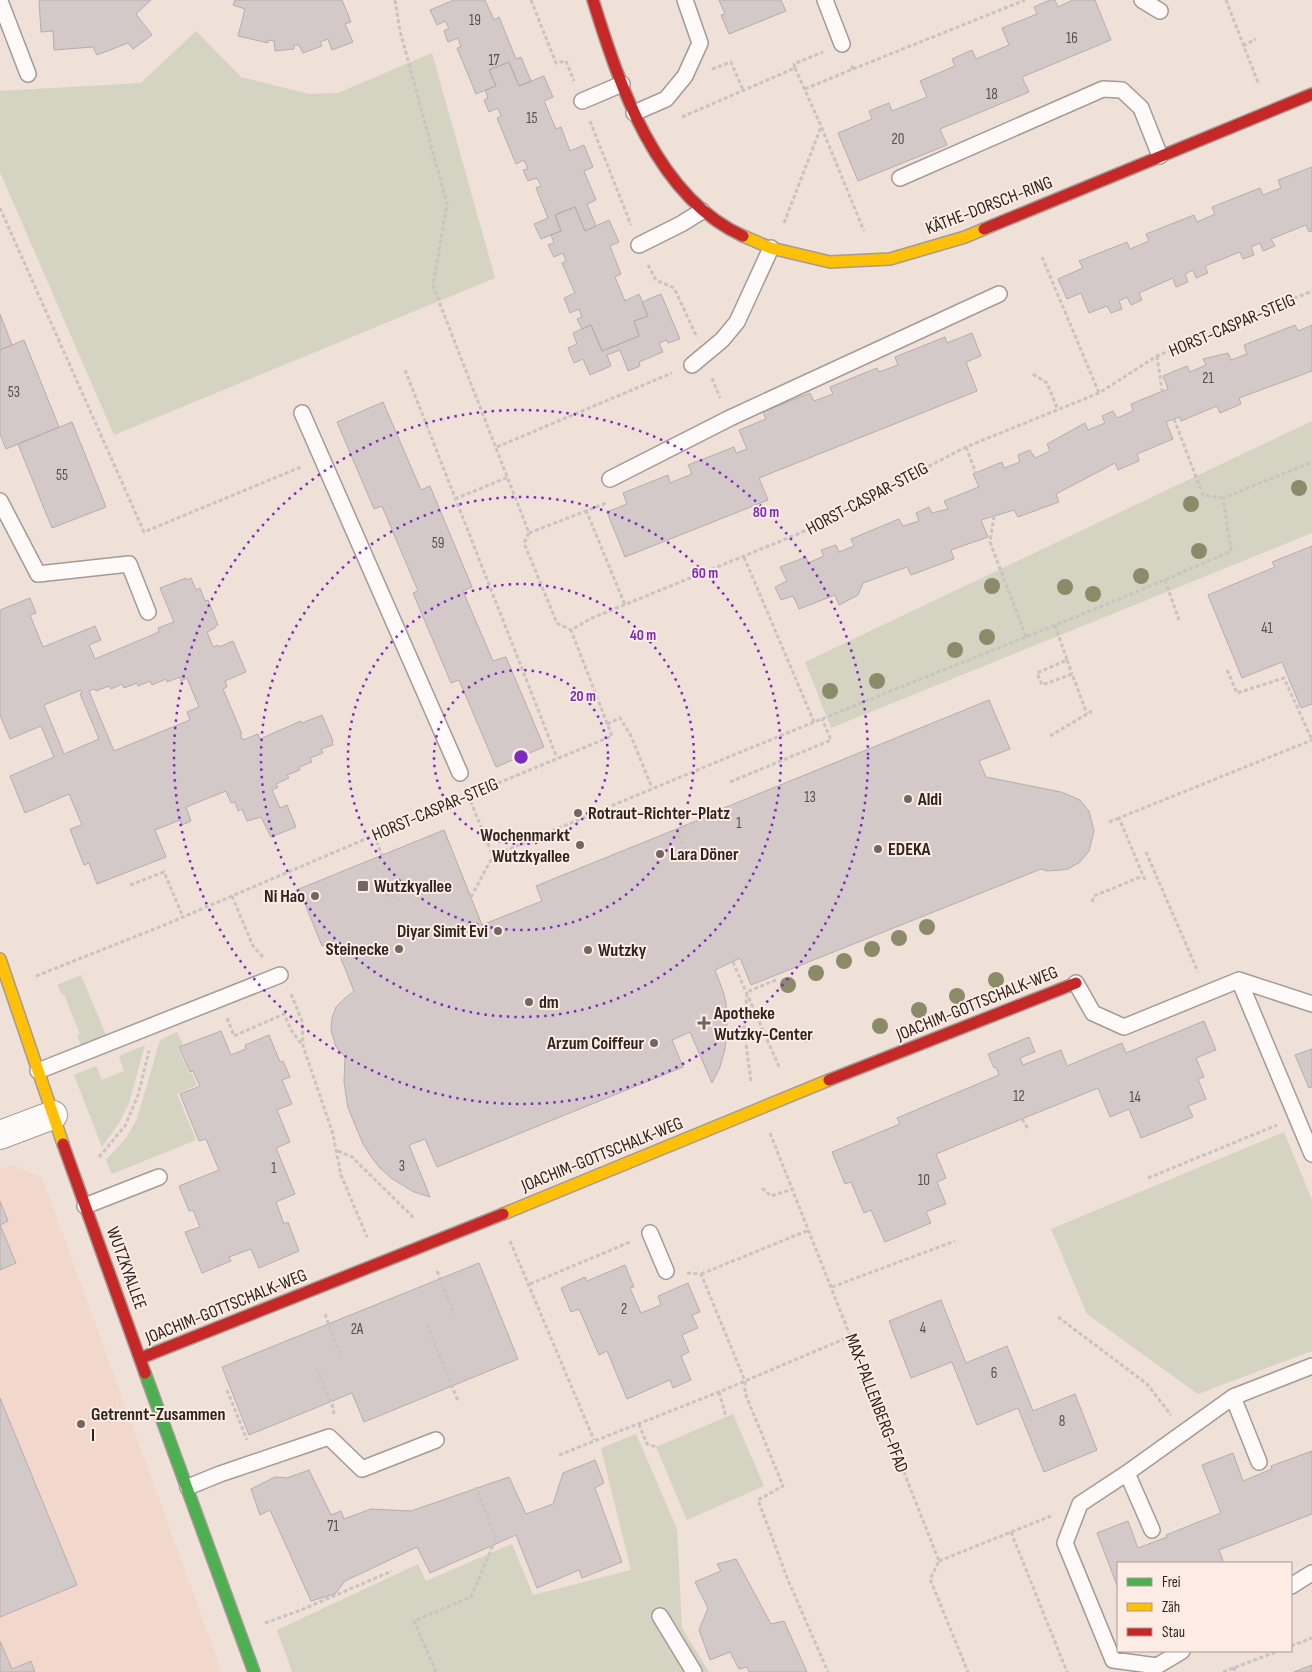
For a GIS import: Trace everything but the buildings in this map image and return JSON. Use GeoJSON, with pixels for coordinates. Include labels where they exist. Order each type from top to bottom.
{"type":"FeatureCollection","features":[{"type":"Feature","properties":{"kind":"street","name":"KÄTHE-DORSCH-RING"},"geometry":{"type":"LineString","coordinates":[[593,0],[610,56],[643,133],[667,171],[702,211],[737,233],[771,248],[830,262],[890,259],[965,237],[1312,94]]}},
{"type":"Feature","properties":{"kind":"street","name":"WUTZKYALLEE"},"geometry":{"type":"LineString","coordinates":[[0,960],[53,1115],[254,1672]]}},
{"type":"Feature","properties":{"kind":"street","name":"JOACHIM-GOTTSCHALK-WEG"},"geometry":{"type":"LineString","coordinates":[[141,1358],[609,1171],[760,1108],[1076,983]]}},
{"type":"Feature","properties":{"kind":"street"},"geometry":{"type":"LineString","coordinates":[[0,1135],[53,1115]]}},
{"type":"Feature","properties":{"kind":"lane"},"geometry":{"type":"LineString","coordinates":[[634,113],[666,99],[685,76],[693,60],[700,43],[685,0]]}},
{"type":"Feature","properties":{"kind":"lane"},"geometry":{"type":"LineString","coordinates":[[824,0],[842,44]]}},
{"type":"Feature","properties":{"kind":"lane"},"geometry":{"type":"LineString","coordinates":[[1142,0],[1160,11]]}},
{"type":"Feature","properties":{"kind":"lane"},"geometry":{"type":"LineString","coordinates":[[0,1],[28,74]]}},
{"type":"Feature","properties":{"kind":"lane"},"geometry":{"type":"LineString","coordinates":[[582,101],[622,84]]}},
{"type":"Feature","properties":{"kind":"lane"},"geometry":{"type":"LineString","coordinates":[[900,178],[1103,89],[1122,90],[1141,108],[1160,156]]}},
{"type":"Feature","properties":{"kind":"lane"},"geometry":{"type":"LineString","coordinates":[[639,245],[702,211]]}},
{"type":"Feature","properties":{"kind":"lane"},"geometry":{"type":"LineString","coordinates":[[697,360],[722,340],[737,322],[771,248]]}},
{"type":"Feature","properties":{"kind":"lane"},"geometry":{"type":"LineString","coordinates":[[610,480],[730,418],[999,294]]}},
{"type":"Feature","properties":{"kind":"lane"},"geometry":{"type":"LineString","coordinates":[[302,413],[460,773]]}},
{"type":"Feature","properties":{"kind":"lane"},"geometry":{"type":"LineString","coordinates":[[0,501],[38,574],[129,564],[148,612]]}},
{"type":"Feature","properties":{"kind":"lane"},"geometry":{"type":"LineString","coordinates":[[38,1072],[280,975]]}},
{"type":"Feature","properties":{"kind":"lane"},"geometry":{"type":"LineString","coordinates":[[1240,980],[1312,1154]]}},
{"type":"Feature","properties":{"kind":"lane"},"geometry":{"type":"LineString","coordinates":[[1076,983],[1093,1014],[1124,1027],[1240,980],[1312,1004]]}},
{"type":"Feature","properties":{"kind":"lane"},"geometry":{"type":"LineString","coordinates":[[86,1206],[159,1177]]}},
{"type":"Feature","properties":{"kind":"lane"},"geometry":{"type":"LineString","coordinates":[[650,1233],[666,1271]]}},
{"type":"Feature","properties":{"kind":"lane"},"geometry":{"type":"LineString","coordinates":[[1180,1652],[1157,1666],[1113,1660],[1065,1543],[1080,1504],[1127,1473],[1233,1397],[1312,1366]]}},
{"type":"Feature","properties":{"kind":"lane"},"geometry":{"type":"LineString","coordinates":[[1233,1397],[1259,1462]]}},
{"type":"Feature","properties":{"kind":"lane"},"geometry":{"type":"LineString","coordinates":[[188,1487],[220,1474],[329,1437],[362,1469],[436,1440]]}},
{"type":"Feature","properties":{"kind":"lane"},"geometry":{"type":"LineString","coordinates":[[1127,1473],[1152,1530]]}},
{"type":"Feature","properties":{"kind":"lane"},"geometry":{"type":"LineString","coordinates":[[1292,1585],[1312,1573]]}},
{"type":"Feature","properties":{"kind":"lane"},"geometry":{"type":"LineString","coordinates":[[660,1616],[694,1672]]}},
{"type":"Feature","properties":{"kind":"path"},"geometry":{"type":"LineString","coordinates":[[395,0],[400,31],[447,204],[433,286],[529,533]]}},
{"type":"Feature","properties":{"kind":"path"},"geometry":{"type":"LineString","coordinates":[[497,447],[697,360],[698,340],[674,288],[656,280],[639,245],[566,61],[556,63],[531,0]]}},
{"type":"Feature","properties":{"kind":"path"},"geometry":{"type":"LineString","coordinates":[[805,89],[1025,0]]}},
{"type":"Feature","properties":{"kind":"path"},"geometry":{"type":"LineString","coordinates":[[1226,0],[1260,88]]}},
{"type":"Feature","properties":{"kind":"path"},"geometry":{"type":"LineString","coordinates":[[1243,46],[1256,40]]}},
{"type":"Feature","properties":{"kind":"path"},"geometry":{"type":"LineString","coordinates":[[853,69],[842,44],[794,64],[865,233]]}},
{"type":"Feature","properties":{"kind":"path"},"geometry":{"type":"LineString","coordinates":[[676,119],[795,68]]}},
{"type":"Feature","properties":{"kind":"path"},"geometry":{"type":"LineString","coordinates":[[783,225],[821,126]]}},
{"type":"Feature","properties":{"kind":"path"},"geometry":{"type":"LineString","coordinates":[[0,208],[144,532],[322,458]]}},
{"type":"Feature","properties":{"kind":"path"},"geometry":{"type":"LineString","coordinates":[[1042,257],[1099,393]]}},
{"type":"Feature","properties":{"kind":"path","name":"HORST-CASPAR-STEIG"},"geometry":{"type":"LineString","coordinates":[[571,630],[592,618],[625,604],[798,534],[966,447],[1099,393],[1157,356],[1312,291]]}},
{"type":"Feature","properties":{"kind":"path"},"geometry":{"type":"LineString","coordinates":[[1157,356],[1162,391]]}},
{"type":"Feature","properties":{"kind":"path"},"geometry":{"type":"LineString","coordinates":[[405,370],[557,758]]}},
{"type":"Feature","properties":{"kind":"path"},"geometry":{"type":"LineString","coordinates":[[1033,374],[1047,383],[1058,410]]}},
{"type":"Feature","properties":{"kind":"path"},"geometry":{"type":"LineString","coordinates":[[712,378],[720,398]]}},
{"type":"Feature","properties":{"kind":"path"},"geometry":{"type":"LineString","coordinates":[[1174,419],[1203,495],[1223,498],[1312,462]]}},
{"type":"Feature","properties":{"kind":"path"},"geometry":{"type":"LineString","coordinates":[[966,447],[976,472]]}},
{"type":"Feature","properties":{"kind":"path"},"geometry":{"type":"LineString","coordinates":[[455,499],[508,477]]}},
{"type":"Feature","properties":{"kind":"path"},"geometry":{"type":"LineString","coordinates":[[471,897],[493,856],[652,788],[1026,637],[1231,551],[1223,498]]}},
{"type":"Feature","properties":{"kind":"path"},"geometry":{"type":"LineString","coordinates":[[604,504],[529,533],[524,543],[557,623],[571,630],[607,724],[620,718],[628,728],[652,788]]}},
{"type":"Feature","properties":{"kind":"path"},"geometry":{"type":"LineString","coordinates":[[586,510],[625,604]]}},
{"type":"Feature","properties":{"kind":"path"},"geometry":{"type":"LineString","coordinates":[[994,516],[990,542],[1026,637]]}},
{"type":"Feature","properties":{"kind":"path"},"geometry":{"type":"LineString","coordinates":[[744,557],[814,722]]}},
{"type":"Feature","properties":{"kind":"path"},"geometry":{"type":"LineString","coordinates":[[1165,580],[1180,620]]}},
{"type":"Feature","properties":{"kind":"path"},"geometry":{"type":"LineString","coordinates":[[1055,625],[1087,714]]}},
{"type":"Feature","properties":{"kind":"path"},"geometry":{"type":"LineString","coordinates":[[1067,660],[1037,673],[1042,684],[1072,674]]}},
{"type":"Feature","properties":{"kind":"path"},"geometry":{"type":"LineString","coordinates":[[1109,822],[1312,741],[1284,678],[1237,693],[1227,670]]}},
{"type":"Feature","properties":{"kind":"path"},"geometry":{"type":"LineString","coordinates":[[1050,736],[1092,711]]}},
{"type":"Feature","properties":{"kind":"path"},"geometry":{"type":"LineString","coordinates":[[730,782],[831,740],[822,719]]}},
{"type":"Feature","properties":{"kind":"path","name":"HORST-CASPAR-STEIG"},"geometry":{"type":"LineString","coordinates":[[9,987],[183,917],[468,795],[612,736],[607,724]]}},
{"type":"Feature","properties":{"kind":"path"},"geometry":{"type":"LineString","coordinates":[[468,795],[493,856]]}},
{"type":"Feature","properties":{"kind":"path"},"geometry":{"type":"LineString","coordinates":[[1119,818],[1145,880]]}},
{"type":"Feature","properties":{"kind":"path"},"geometry":{"type":"LineString","coordinates":[[676,829],[687,854]]}},
{"type":"Feature","properties":{"kind":"path"},"geometry":{"type":"LineString","coordinates":[[374,835],[382,856]]}},
{"type":"Feature","properties":{"kind":"path"},"geometry":{"type":"LineString","coordinates":[[1146,852],[1208,993]]}},
{"type":"Feature","properties":{"kind":"path"},"geometry":{"type":"LineString","coordinates":[[130,885],[164,872],[183,917]]}},
{"type":"Feature","properties":{"kind":"path"},"geometry":{"type":"LineString","coordinates":[[1092,902],[1094,896],[1142,876]]}},
{"type":"Feature","properties":{"kind":"path"},"geometry":{"type":"LineString","coordinates":[[362,886],[400,899]]}},
{"type":"Feature","properties":{"kind":"path"},"geometry":{"type":"LineString","coordinates":[[232,896],[252,946],[280,975]]}},
{"type":"Feature","properties":{"kind":"path"},"geometry":{"type":"LineString","coordinates":[[733,962],[782,1074]]}},
{"type":"Feature","properties":{"kind":"path"},"geometry":{"type":"LineString","coordinates":[[747,992],[776,980]]}},
{"type":"Feature","properties":{"kind":"path"},"geometry":{"type":"LineString","coordinates":[[747,992],[744,1029],[752,1086]]}},
{"type":"Feature","properties":{"kind":"path"},"geometry":{"type":"LineString","coordinates":[[291,994],[302,1021],[303,1046],[337,1150],[341,1175],[369,1243]]}},
{"type":"Feature","properties":{"kind":"path"},"geometry":{"type":"LineString","coordinates":[[220,999],[234,1036],[284,1014],[291,1030],[303,1046]]}},
{"type":"Feature","properties":{"kind":"path"},"geometry":{"type":"LineString","coordinates":[[98,1157],[125,1126],[138,1095],[150,1048],[150,1026]]}},
{"type":"Feature","properties":{"kind":"path"},"geometry":{"type":"LineString","coordinates":[[804,1042],[814,1037]]}},
{"type":"Feature","properties":{"kind":"path"},"geometry":{"type":"LineString","coordinates":[[1148,1178],[1296,1118]]}},
{"type":"Feature","properties":{"kind":"path"},"geometry":{"type":"LineString","coordinates":[[1022,1119],[1028,1129]]}},
{"type":"Feature","properties":{"kind":"path","name":"MAX-PALLENBERG-PFAD"},"geometry":{"type":"LineString","coordinates":[[770,1132],[939,1561]]}},
{"type":"Feature","properties":{"kind":"path"},"geometry":{"type":"LineString","coordinates":[[337,1150],[352,1157],[419,1222]]}},
{"type":"Feature","properties":{"kind":"path"},"geometry":{"type":"LineString","coordinates":[[762,1188],[771,1196],[793,1190]]}},
{"type":"Feature","properties":{"kind":"path"},"geometry":{"type":"LineString","coordinates":[[666,1271],[702,1274],[809,1230]]}},
{"type":"Feature","properties":{"kind":"path"},"geometry":{"type":"LineString","coordinates":[[530,1284],[650,1233]]}},
{"type":"Feature","properties":{"kind":"path"},"geometry":{"type":"LineString","coordinates":[[509,1239],[530,1284],[594,1440]]}},
{"type":"Feature","properties":{"kind":"path"},"geometry":{"type":"LineString","coordinates":[[832,1287],[955,1241]]}},
{"type":"Feature","properties":{"kind":"path"},"geometry":{"type":"LineString","coordinates":[[436,1268],[454,1314]]}},
{"type":"Feature","properties":{"kind":"path"},"geometry":{"type":"LineString","coordinates":[[702,1274],[745,1380],[745,1393],[783,1486],[758,1500],[788,1580],[828,1672]]}},
{"type":"Feature","properties":{"kind":"path"},"geometry":{"type":"LineString","coordinates":[[325,1314],[342,1358]]}},
{"type":"Feature","properties":{"kind":"path"},"geometry":{"type":"LineString","coordinates":[[1058,1317],[1147,1384],[1183,1432]]}},
{"type":"Feature","properties":{"kind":"path"},"geometry":{"type":"LineString","coordinates":[[427,1324],[458,1401]]}},
{"type":"Feature","properties":{"kind":"path"},"geometry":{"type":"LineString","coordinates":[[559,1455],[719,1392],[851,1336]]}},
{"type":"Feature","properties":{"kind":"path"},"geometry":{"type":"LineString","coordinates":[[317,1368],[334,1410],[329,1437]]}},
{"type":"Feature","properties":{"kind":"path"},"geometry":{"type":"LineString","coordinates":[[227,1390],[256,1462]]}},
{"type":"Feature","properties":{"kind":"path"},"geometry":{"type":"LineString","coordinates":[[719,1392],[726,1417]]}},
{"type":"Feature","properties":{"kind":"path"},"geometry":{"type":"LineString","coordinates":[[639,1424],[647,1444],[656,1447]]}},
{"type":"Feature","properties":{"kind":"path"},"geometry":{"type":"LineString","coordinates":[[436,1672],[414,1620],[471,1597],[496,1538],[476,1487]]}},
{"type":"Feature","properties":{"kind":"path"},"geometry":{"type":"LineString","coordinates":[[968,1672],[930,1579],[939,1561],[1080,1504]]}},
{"type":"Feature","properties":{"kind":"path"},"geometry":{"type":"LineString","coordinates":[[1011,1532],[1067,1672]]}},
{"type":"Feature","properties":{"kind":"path"},"geometry":{"type":"LineString","coordinates":[[265,1623],[301,1610],[392,1571]]}},
{"type":"Feature","properties":{"kind":"path"},"geometry":{"type":"LineString","coordinates":[[1292,1646],[1312,1638]]}},
{"type":"Feature","properties":{"kind":"path"},"geometry":{"type":"LineString","coordinates":[[1223,1672],[1275,1652]]}},
{"type":"Feature","properties":{"kind":"path"},"geometry":{"type":"LineString","coordinates":[[1234,1667],[1236,1672]]}},
{"type":"Feature","properties":{"kind":"shaded area"},"geometry":{"type":"Polygon","coordinates":[[[196,31],[241,77],[309,94],[338,93],[432,53],[495,278],[114,435],[0,172],[0,91],[141,83],[196,31]]]}},
{"type":"Feature","properties":{"kind":"shaded area"},"geometry":{"type":"Polygon","coordinates":[[[1312,421],[1312,533],[831,728],[805,662],[1312,421]]]}},
{"type":"Feature","properties":{"kind":"shaded area"},"geometry":{"type":"Polygon","coordinates":[[[81,975],[106,1035],[81,1045],[77,1035],[80,1034],[64,994],[62,995],[57,985],[81,975]]]}},
{"type":"Feature","properties":{"kind":"shaded area"},"geometry":{"type":"Polygon","coordinates":[[[177,1032],[183,1045],[178,1047],[189,1074],[192,1073],[197,1085],[177,1094],[196,1140],[112,1174],[106,1160],[126,1138],[137,1119],[160,1040],[177,1032]]]}},
{"type":"Feature","properties":{"kind":"shaded area"},"geometry":{"type":"Polygon","coordinates":[[[145,1045],[129,1103],[119,1123],[102,1147],[74,1075],[96,1066],[102,1080],[124,1071],[119,1056],[145,1045]]]}},
{"type":"Feature","properties":{"kind":"shaded area"},"geometry":{"type":"Polygon","coordinates":[[[1284,1132],[1312,1200],[1312,1351],[1198,1394],[1087,1314],[1051,1229],[1284,1132]]]}},
{"type":"Feature","properties":{"kind":"shaded area"},"geometry":{"type":"Polygon","coordinates":[[[13,1165],[42,1177],[222,1672],[0,1672],[0,1169],[13,1165]]]}},
{"type":"Feature","properties":{"kind":"shaded area"},"geometry":{"type":"Polygon","coordinates":[[[733,1414],[764,1486],[687,1520],[656,1447],[733,1414]]]}},
{"type":"Feature","properties":{"kind":"shaded area"},"geometry":{"type":"Polygon","coordinates":[[[636,1434],[677,1529],[682,1628],[709,1672],[292,1672],[277,1630],[418,1564],[426,1581],[512,1544],[533,1595],[631,1570],[601,1448],[636,1434]]]}},
{"type":"Feature","properties":{"kind":"traffic: fast"},"geometry":{"type":"LineString","coordinates":[[145,1373],[254,1672]]}},
{"type":"Feature","properties":{"kind":"traffic: slow"},"geometry":{"type":"LineString","coordinates":[[743,236],[771,248],[830,262],[890,259],[965,237],[984,229]]}},
{"type":"Feature","properties":{"kind":"traffic: slow"},"geometry":{"type":"LineString","coordinates":[[0,959],[63,1144]]}},
{"type":"Feature","properties":{"kind":"traffic: slow"},"geometry":{"type":"LineString","coordinates":[[503,1214],[829,1080]]}},
{"type":"Feature","properties":{"kind":"traffic: jam"},"geometry":{"type":"LineString","coordinates":[[593,0],[615,67],[629,101],[645,135],[664,166],[687,194],[713,218],[743,236]]}},
{"type":"Feature","properties":{"kind":"traffic: jam"},"geometry":{"type":"LineString","coordinates":[[984,229],[1312,94]]}},
{"type":"Feature","properties":{"kind":"traffic: jam"},"geometry":{"type":"LineString","coordinates":[[829,1080],[1076,983]]}},
{"type":"Feature","properties":{"kind":"traffic: jam"},"geometry":{"type":"LineString","coordinates":[[63,1144],[145,1373]]}},
{"type":"Feature","properties":{"kind":"traffic: jam"},"geometry":{"type":"LineString","coordinates":[[141,1358],[503,1214]]}},
{"type":"Feature","properties":{"kind":"place","name":"Aldi"},"geometry":{"type":"Point","coordinates":[908,799]}},
{"type":"Feature","properties":{"kind":"place","name":"Rotraut-Richter-Platz"},"geometry":{"type":"Point","coordinates":[578,813]}},
{"type":"Feature","properties":{"kind":"place","name":"Wochenmarkt Wutzkyallee"},"geometry":{"type":"Point","coordinates":[580,845]}},
{"type":"Feature","properties":{"kind":"place","name":"EDEKA"},"geometry":{"type":"Point","coordinates":[878,849]}},
{"type":"Feature","properties":{"kind":"place","name":"Lara Döner"},"geometry":{"type":"Point","coordinates":[660,854]}},
{"type":"Feature","properties":{"kind":"place","name":"Wutzkyallee"},"geometry":{"type":"Point","coordinates":[363,886]}},
{"type":"Feature","properties":{"kind":"place","name":"Ni Hao"},"geometry":{"type":"Point","coordinates":[315,896]}},
{"type":"Feature","properties":{"kind":"place","name":"Diyar Simit Evi"},"geometry":{"type":"Point","coordinates":[498,931]}},
{"type":"Feature","properties":{"kind":"place","name":"Steinecke"},"geometry":{"type":"Point","coordinates":[399,949]}},
{"type":"Feature","properties":{"kind":"place","name":"Wutzky"},"geometry":{"type":"Point","coordinates":[588,950]}},
{"type":"Feature","properties":{"kind":"place","name":"dm"},"geometry":{"type":"Point","coordinates":[529,1002]}},
{"type":"Feature","properties":{"kind":"place","name":"Apotheke Wutzky-Center"},"geometry":{"type":"Point","coordinates":[704,1023]}},
{"type":"Feature","properties":{"kind":"place","name":"Arzum Coiffeur"},"geometry":{"type":"Point","coordinates":[654,1043]}},
{"type":"Feature","properties":{"kind":"place","name":"Getrennt-Zusammen I"},"geometry":{"type":"Point","coordinates":[81,1424]}}]}
